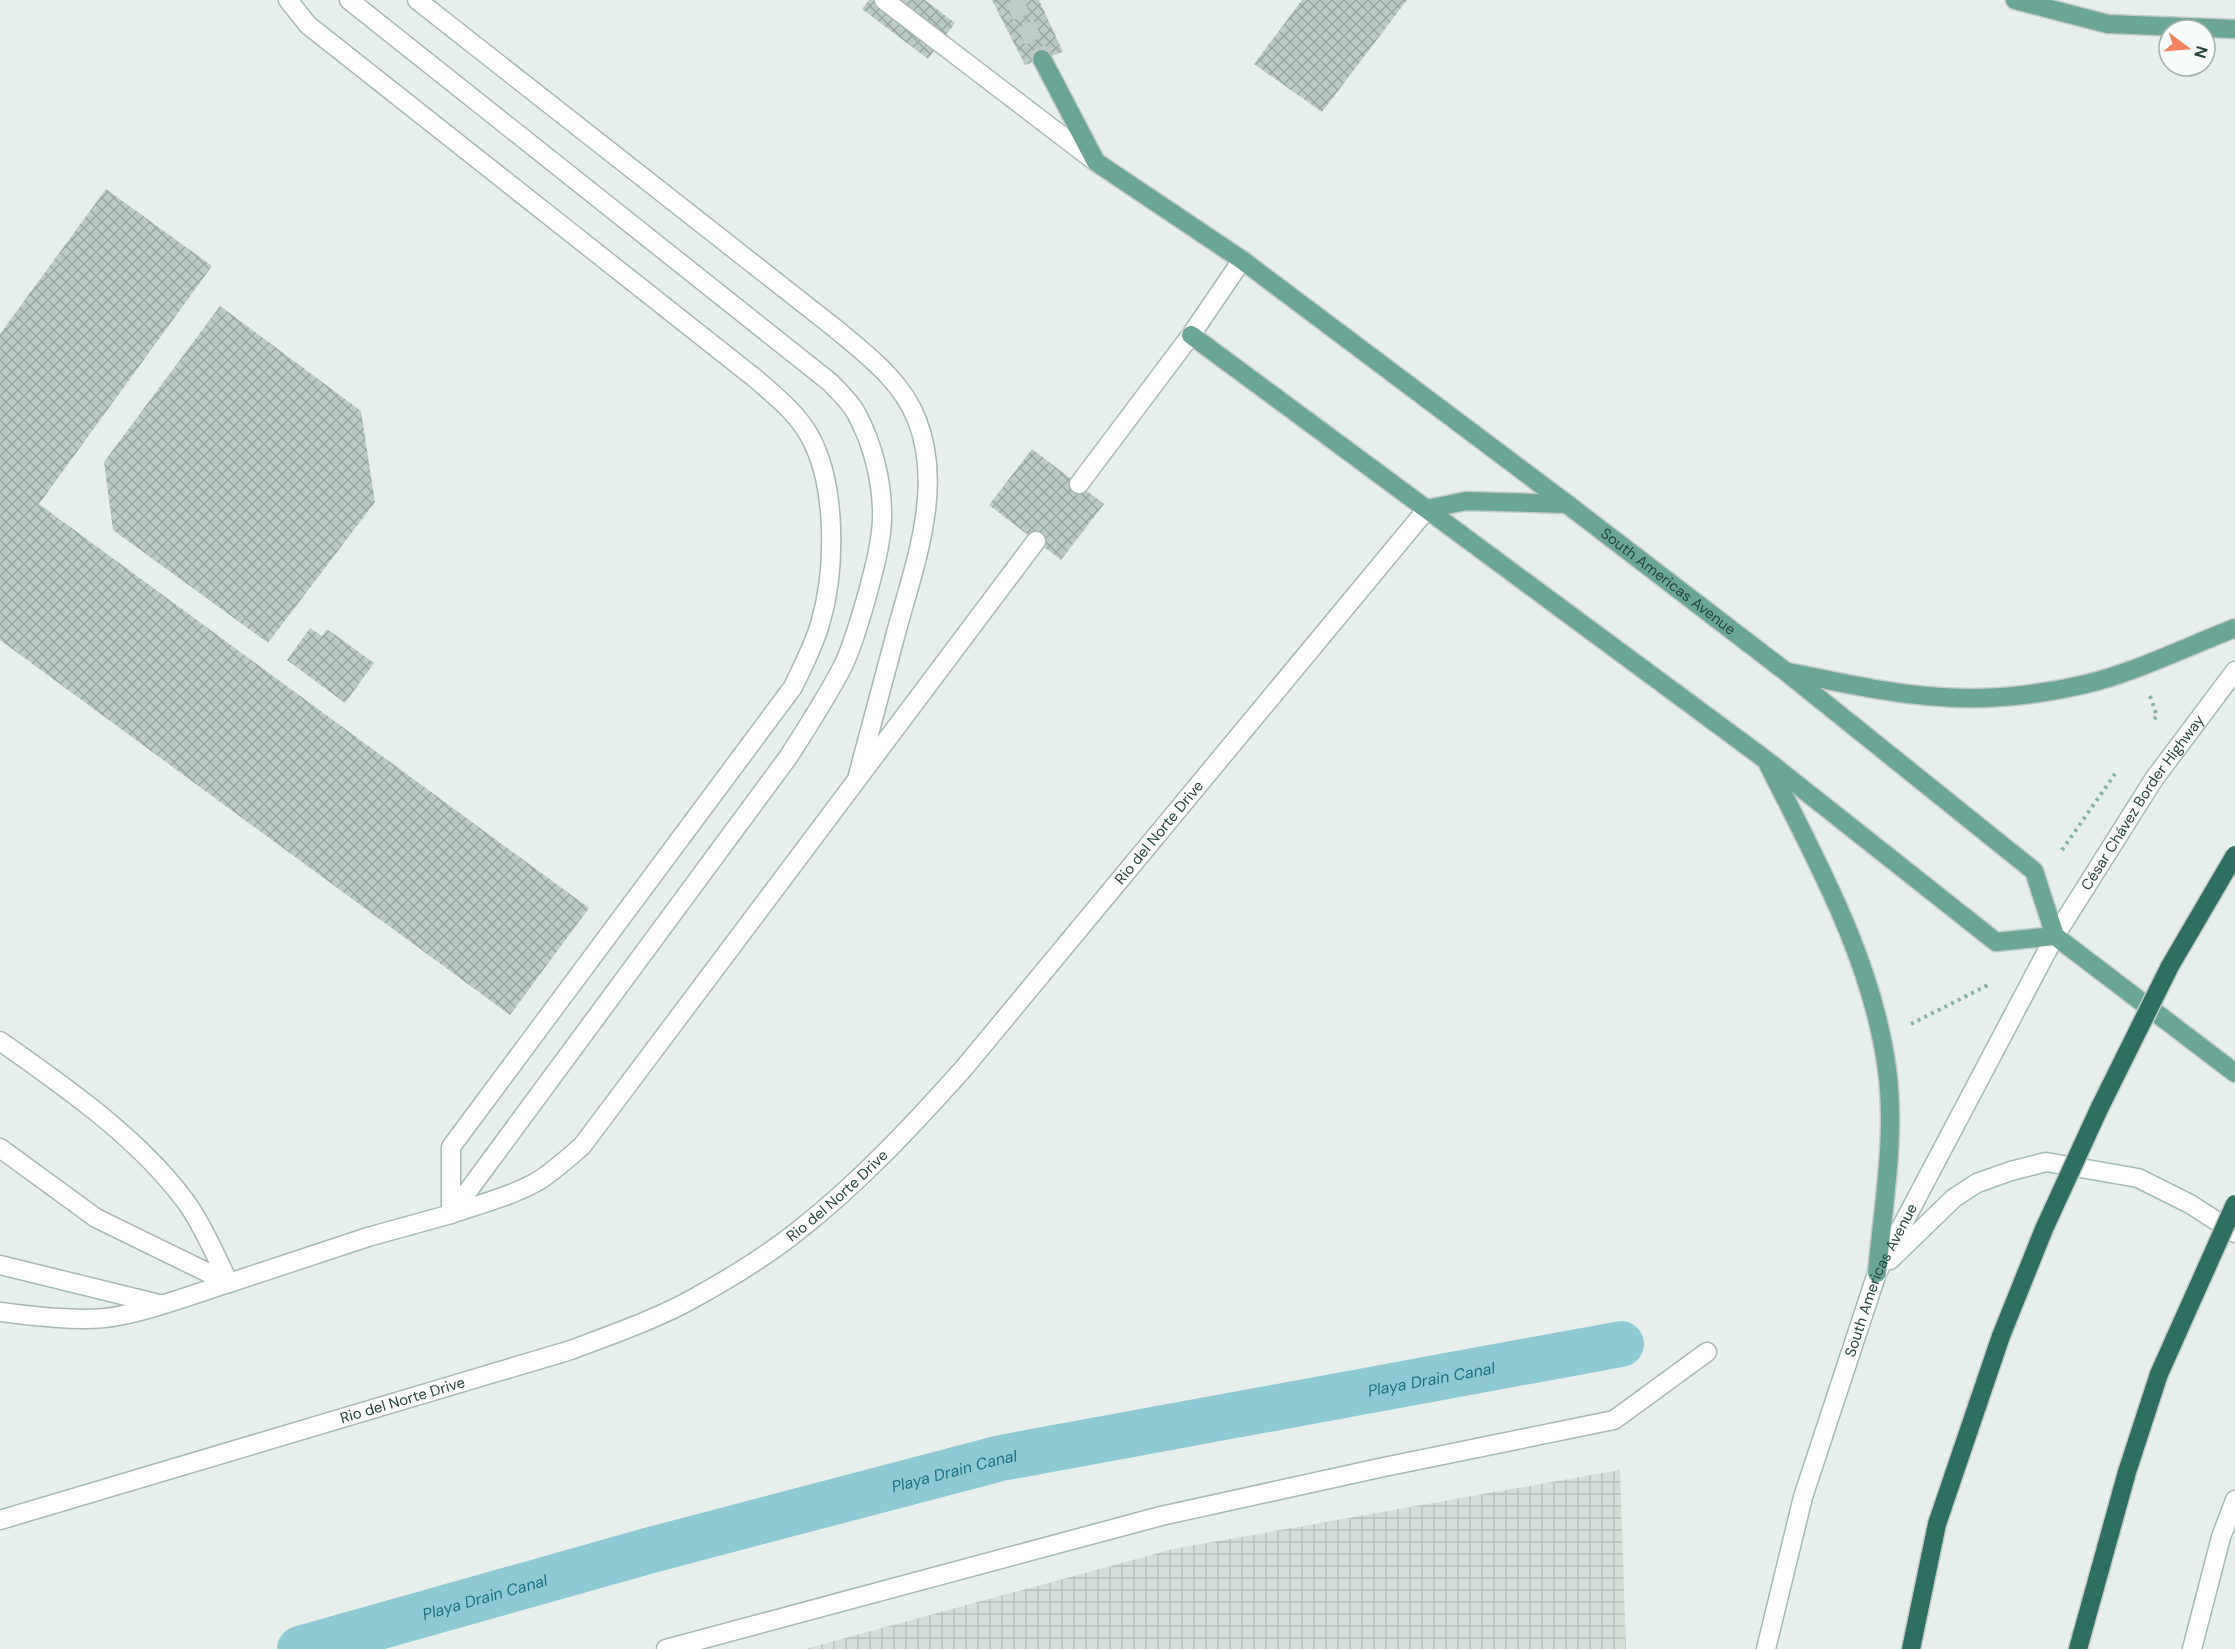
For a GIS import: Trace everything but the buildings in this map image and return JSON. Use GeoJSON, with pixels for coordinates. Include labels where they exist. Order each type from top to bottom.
{"type":"FeatureCollection","features":[{"type":"Feature","properties":{"kind":"highway"},"geometry":{"type":"LineString","coordinates":[[1911,1649],[1937,1524],[2001,1336],[2044,1229],[2098,1108],[2170,966],[2235,855]]}},
{"type":"Feature","properties":{"kind":"highway"},"geometry":{"type":"LineString","coordinates":[[2078,1649],[2127,1472],[2159,1374],[2235,1204]]}},
{"type":"Feature","properties":{"kind":"main road"},"geometry":{"type":"LineString","coordinates":[[2015,0],[2108,24],[2235,29]]}},
{"type":"Feature","properties":{"kind":"main road"},"geometry":{"type":"LineString","coordinates":[[1042,58],[1096,162]]}},
{"type":"Feature","properties":{"kind":"main road","name":"South Americas Avenue"},"geometry":{"type":"LineString","coordinates":[[1096,162],[1242,260],[1567,504],[1785,671],[2034,871],[2055,936]]}},
{"type":"Feature","properties":{"kind":"main road"},"geometry":{"type":"LineString","coordinates":[[1191,335],[1766,760],[1996,942],[2055,936],[2235,1073]]}},
{"type":"Feature","properties":{"kind":"main road"},"geometry":{"type":"LineString","coordinates":[[1426,509],[1466,501],[1567,504]]}},
{"type":"Feature","properties":{"kind":"main road"},"geometry":{"type":"LineString","coordinates":[[1785,671],[1895,692],[1942,698],[1987,698],[2035,694],[2088,684],[2235,628]]}},
{"type":"Feature","properties":{"kind":"main road"},"geometry":{"type":"LineString","coordinates":[[1766,760],[1840,909],[1867,981],[1880,1028],[1888,1070],[1889,1112],[1888,1155],[1877,1273]]}},
{"type":"Feature","properties":{"kind":"street"},"geometry":{"type":"LineString","coordinates":[[288,0],[308,25],[756,379],[792,411],[810,435],[821,464],[829,503],[830,547],[827,595],[820,624],[793,687],[451,1147],[451,1214]]}},
{"type":"Feature","properties":{"kind":"street"},"geometry":{"type":"LineString","coordinates":[[349,0],[831,383],[854,409],[868,440],[877,467],[881,498],[882,522],[878,550],[862,614],[844,663],[816,714],[789,756],[451,1214]]}},
{"type":"Feature","properties":{"kind":"street"},"geometry":{"type":"LineString","coordinates":[[417,0],[836,329],[874,361],[898,386],[917,419],[927,456],[928,495],[919,548],[857,779]]}},
{"type":"Feature","properties":{"kind":"street"},"geometry":{"type":"LineString","coordinates":[[884,0],[1096,162]]}},
{"type":"Feature","properties":{"kind":"street"},"geometry":{"type":"LineString","coordinates":[[1079,484],[1191,335],[1242,260]]}},
{"type":"Feature","properties":{"kind":"street","name":"Rio del Norte Drive"},"geometry":{"type":"LineString","coordinates":[[0,1520],[571,1350],[695,1298],[798,1231],[908,1131],[964,1068],[1426,509]]}},
{"type":"Feature","properties":{"kind":"street"},"geometry":{"type":"LineString","coordinates":[[0,1312],[60,1319],[106,1318],[161,1305],[368,1237],[451,1214],[507,1195],[537,1181],[560,1166],[582,1146],[1036,541]]}},
{"type":"Feature","properties":{"kind":"street","name":"César Chávez Border Highway"},"geometry":{"type":"LineString","coordinates":[[2055,936],[2154,779],[2235,671]]}},
{"type":"Feature","properties":{"kind":"street","name":"South Americas Avenue"},"geometry":{"type":"LineString","coordinates":[[1766,1649],[1803,1497],[1877,1273],[2055,936]]}},
{"type":"Feature","properties":{"kind":"street"},"geometry":{"type":"LineString","coordinates":[[0,1041],[63,1085],[152,1160],[188,1204],[229,1283]]}},
{"type":"Feature","properties":{"kind":"street"},"geometry":{"type":"LineString","coordinates":[[0,1148],[96,1218],[229,1283]]}},
{"type":"Feature","properties":{"kind":"street"},"geometry":{"type":"LineString","coordinates":[[1877,1273],[1954,1198],[1977,1183],[2011,1170],[2046,1162],[2138,1178],[2190,1204],[2235,1233]]}},
{"type":"Feature","properties":{"kind":"street"},"geometry":{"type":"LineString","coordinates":[[0,1265],[161,1305]]}},
{"type":"Feature","properties":{"kind":"street"},"geometry":{"type":"LineString","coordinates":[[666,1649],[1161,1516],[1614,1420],[1707,1352]]}},
{"type":"Feature","properties":{"kind":"street"},"geometry":{"type":"LineString","coordinates":[[2192,1649],[2221,1537],[2235,1500]]}},
{"type":"Feature","properties":{"kind":"path"},"geometry":{"type":"LineString","coordinates":[[2148,691],[2157,716],[2150,725]]}},
{"type":"Feature","properties":{"kind":"path"},"geometry":{"type":"LineString","coordinates":[[2062,850],[2116,773]]}},
{"type":"Feature","properties":{"kind":"path"},"geometry":{"type":"LineString","coordinates":[[1986,974],[1987,995]]}},
{"type":"Feature","properties":{"kind":"path"},"geometry":{"type":"LineString","coordinates":[[1911,1024],[1988,985]]}},
{"type":"Feature","properties":{"kind":"shaded area"},"geometry":{"type":"Polygon","coordinates":[[[1620,1470],[1626,1649],[805,1649],[1173,1549],[1620,1470]]]}},
{"type":"Feature","properties":{"kind":"waterway","name":"Playa Drain Canal"},"geometry":{"type":"LineString","coordinates":[[300,1649],[651,1550],[1001,1458],[1621,1344]]}},
{"type":"Feature","properties":{"kind":"tunnel"},"geometry":{"type":"LineString","coordinates":[[1014,0],[1042,59]]}}]}
